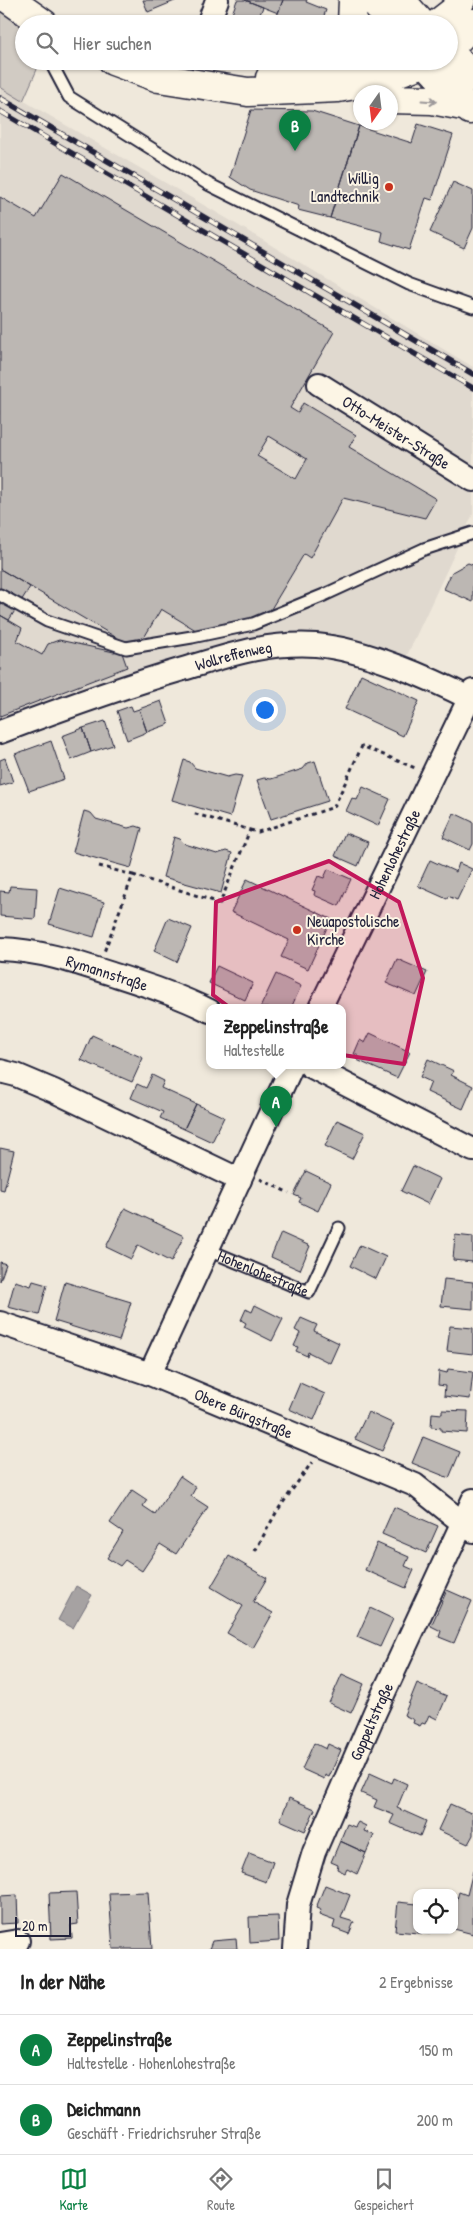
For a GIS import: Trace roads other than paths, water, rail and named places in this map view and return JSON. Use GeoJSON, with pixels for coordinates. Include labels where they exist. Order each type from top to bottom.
{"type":"FeatureCollection","features":[{"type":"Feature","properties":{"kind":"main road"},"geometry":{"type":"LineString","coordinates":[[10,0],[30,15]]}},
{"type":"Feature","properties":{"kind":"main road"},"geometry":{"type":"LineString","coordinates":[[352,15],[353,0]]}},
{"type":"Feature","properties":{"kind":"main road"},"geometry":{"type":"LineString","coordinates":[[373,0],[384,15]]}},
{"type":"Feature","properties":{"kind":"main road"},"geometry":{"type":"LineString","coordinates":[[401,0],[414,15]]}},
{"type":"Feature","properties":{"kind":"main road"},"geometry":{"type":"LineString","coordinates":[[449,15],[455,10],[461,0]]}},
{"type":"Feature","properties":{"kind":"main road"},"geometry":{"type":"LineString","coordinates":[[458,36],[473,23]]}},
{"type":"Feature","properties":{"kind":"main road"},"geometry":{"type":"LineString","coordinates":[[458,69],[473,77]]}},
{"type":"Feature","properties":{"kind":"main road"},"geometry":{"type":"LineString","coordinates":[[137,70],[159,78],[248,92],[312,99],[353,99]]}},
{"type":"Feature","properties":{"kind":"main road"},"geometry":{"type":"LineString","coordinates":[[196,83],[240,84],[302,70]]}},
{"type":"Feature","properties":{"kind":"main road"},"geometry":{"type":"LineString","coordinates":[[248,92],[338,88],[371,82],[402,70]]}},
{"type":"Feature","properties":{"kind":"main road"},"geometry":{"type":"LineString","coordinates":[[444,70],[470,110]]}},
{"type":"Feature","properties":{"kind":"main road"},"geometry":{"type":"LineString","coordinates":[[398,99],[432,100],[470,110]]}},
{"type":"Feature","properties":{"kind":"street"},"geometry":{"type":"LineString","coordinates":[[211,15],[217,0]]}},
{"type":"Feature","properties":{"kind":"street","name":"Otto-Meister-Straße"},"geometry":{"type":"LineString","coordinates":[[319,384],[473,480]]}},
{"type":"Feature","properties":{"kind":"street","name":"Wollreffenweg"},"geometry":{"type":"LineString","coordinates":[[0,732],[127,685],[252,648],[282,644],[318,645],[368,655],[472,696]]}},
{"type":"Feature","properties":{"kind":"street","name":"Hohenlohestraße"},"geometry":{"type":"LineString","coordinates":[[322,1004],[472,696]]}},
{"type":"Feature","properties":{"kind":"street","name":"Rymannstraße"},"geometry":{"type":"LineString","coordinates":[[0,949],[24,950],[66,959],[177,995],[206,1009]]}},
{"type":"Feature","properties":{"kind":"street","name":"Hohenlohestraße"},"geometry":{"type":"LineString","coordinates":[[150,1374],[291,1069]]}},
{"type":"Feature","properties":{"kind":"street"},"geometry":{"type":"LineString","coordinates":[[316,1069],[473,1150]]}},
{"type":"Feature","properties":{"kind":"street"},"geometry":{"type":"LineString","coordinates":[[0,1071],[16,1075],[54,1091],[242,1175]]}},
{"type":"Feature","properties":{"kind":"street","name":"Obere Bürgstraße"},"geometry":{"type":"LineString","coordinates":[[0,1323],[150,1374],[414,1485],[467,1526]]}},
{"type":"Feature","properties":{"kind":"street","name":"Goppeltstraße"},"geometry":{"type":"LineString","coordinates":[[295,1949],[298,1905],[314,1852],[467,1526],[473,1500]]}},
{"type":"Feature","properties":{"kind":"lane"},"geometry":{"type":"LineString","coordinates":[[57,70],[69,97],[208,184],[409,284],[473,306]]}},
{"type":"Feature","properties":{"kind":"lane"},"geometry":{"type":"LineString","coordinates":[[0,595],[46,621],[126,648],[253,624],[324,595],[424,549],[473,533]]}},
{"type":"Feature","properties":{"kind":"lane","name":"Hohenlohestraße"},"geometry":{"type":"LineString","coordinates":[[208,1250],[309,1292],[339,1228]]}},
{"type":"Feature","properties":{"kind":"railway"},"geometry":{"type":"LineString","coordinates":[[0,98],[473,374]]}},
{"type":"Feature","properties":{"kind":"railway"},"geometry":{"type":"LineString","coordinates":[[0,111],[473,388]]}},
{"type":"Feature","properties":{"kind":"place","name":"Deichmann"},"geometry":{"type":"Point","coordinates":[295,151]}},
{"type":"Feature","properties":{"kind":"place","name":"Willig Landtechnik"},"geometry":{"type":"Point","coordinates":[389,187]}},
{"type":"Feature","properties":{"kind":"place","name":"Neuapostolische Kirche"},"geometry":{"type":"Point","coordinates":[297,930]}},
{"type":"Feature","properties":{"kind":"place","name":"Zeppelinstraße"},"geometry":{"type":"Point","coordinates":[276,1127]}}]}
